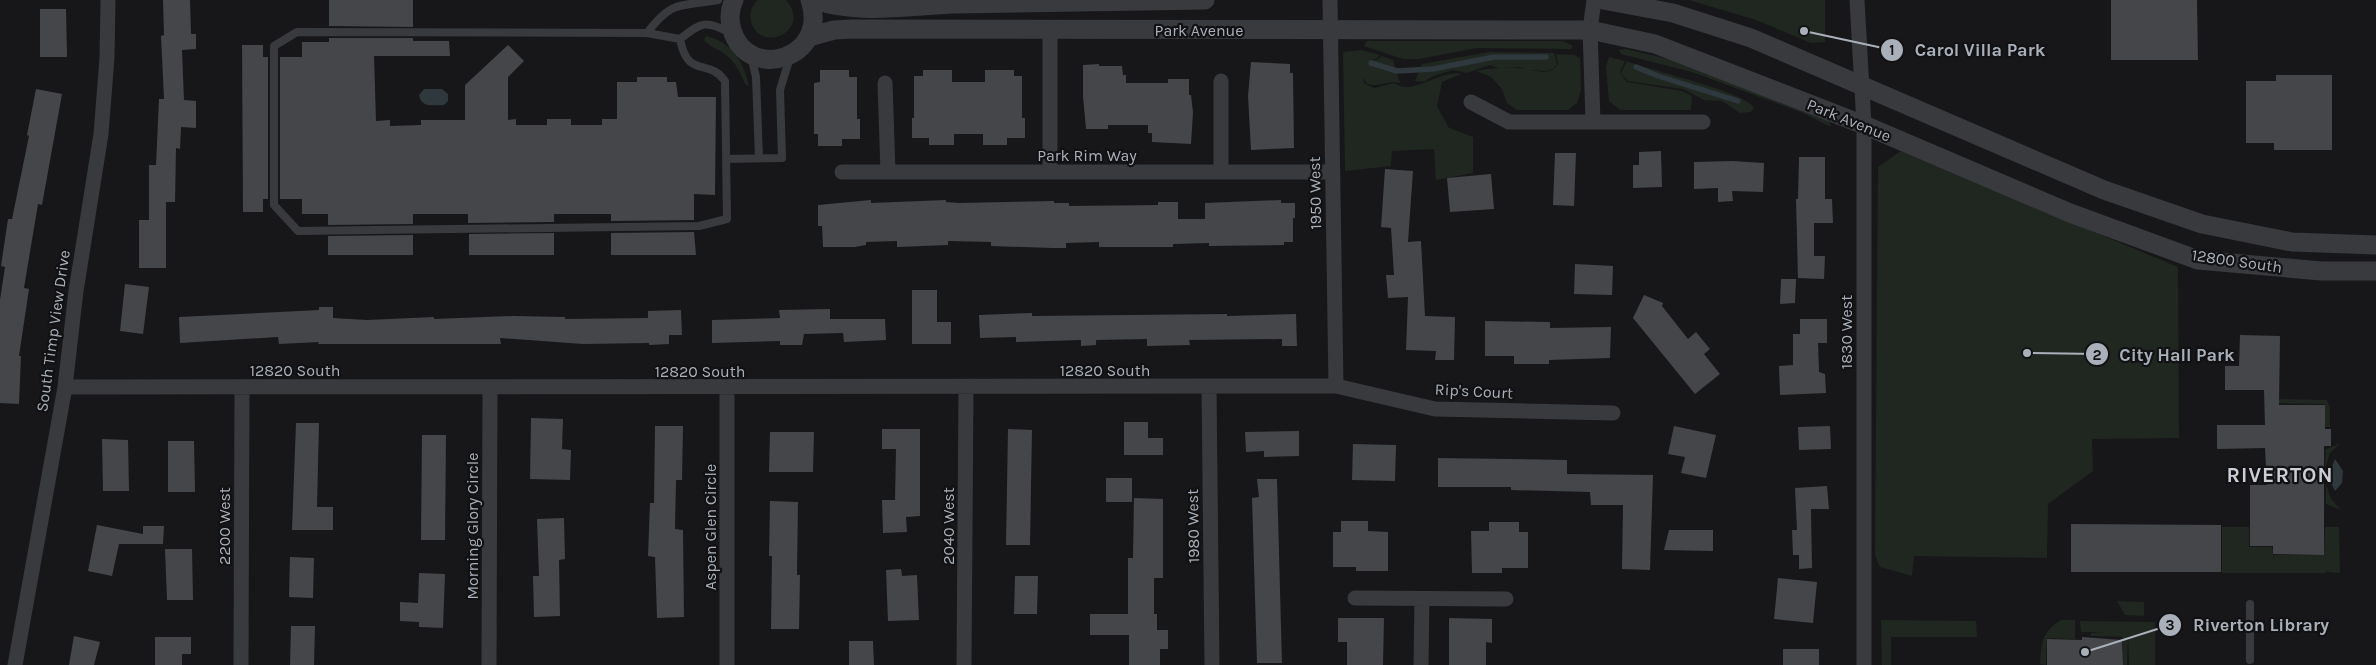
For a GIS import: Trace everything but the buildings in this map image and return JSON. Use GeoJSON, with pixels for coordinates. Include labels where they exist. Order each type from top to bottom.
{"type":"FeatureCollection","features":[{"type":"Feature","properties":{"kind":"street","name":"South Timp View Drive"},"geometry":{"type":"LineString","coordinates":[[15,665],[65,387],[76,290],[100,134],[107,58],[108,0]]}},
{"type":"Feature","properties":{"kind":"street"},"geometry":{"type":"LineString","coordinates":[[734,0],[730,13],[733,35],[738,42],[751,54],[770,59],[790,55]]}},
{"type":"Feature","properties":{"kind":"street"},"geometry":{"type":"LineString","coordinates":[[809,37],[813,24],[813,11],[810,0]]}},
{"type":"Feature","properties":{"kind":"street","name":"Park Avenue"},"geometry":{"type":"LineString","coordinates":[[815,0],[834,7],[854,9],[953,4],[1204,0]]}},
{"type":"Feature","properties":{"kind":"street","name":"1950 West"},"geometry":{"type":"LineString","coordinates":[[1330,0],[1336,386]]}},
{"type":"Feature","properties":{"kind":"street"},"geometry":{"type":"LineString","coordinates":[[1593,121],[1590,30],[1594,0]]}},
{"type":"Feature","properties":{"kind":"street"},"geometry":{"type":"LineString","coordinates":[[1603,0],[1674,13],[1742,35],[1862,85]]}},
{"type":"Feature","properties":{"kind":"street","name":"1830 West"},"geometry":{"type":"LineString","coordinates":[[1856,0],[1864,125],[1864,665]]}},
{"type":"Feature","properties":{"kind":"street","name":"Park Avenue"},"geometry":{"type":"LineString","coordinates":[[790,55],[798,51],[809,37],[834,30],[852,29],[1590,30],[1655,44],[1864,125],[2104,225]]}},
{"type":"Feature","properties":{"kind":"street"},"geometry":{"type":"LineString","coordinates":[[1050,30],[1050,172]]}},
{"type":"Feature","properties":{"kind":"street"},"geometry":{"type":"LineString","coordinates":[[1221,81],[1221,172]]}},
{"type":"Feature","properties":{"kind":"street"},"geometry":{"type":"LineString","coordinates":[[885,83],[888,172]]}},
{"type":"Feature","properties":{"kind":"street","name":"12800 South"},"geometry":{"type":"LineString","coordinates":[[1862,85],[2114,193],[2211,226],[2292,242],[2376,245]]}},
{"type":"Feature","properties":{"kind":"street"},"geometry":{"type":"LineString","coordinates":[[1471,102],[1509,122],[1703,122]]}},
{"type":"Feature","properties":{"kind":"street","name":"Park Rim Way"},"geometry":{"type":"LineString","coordinates":[[842,172],[1332,172]]}},
{"type":"Feature","properties":{"kind":"street","name":"12800 South"},"geometry":{"type":"LineString","coordinates":[[2104,225],[2198,260],[2321,271],[2376,271]]}},
{"type":"Feature","properties":{"kind":"street","name":"12820 South"},"geometry":{"type":"LineString","coordinates":[[65,387],[727,388],[1336,386]]}},
{"type":"Feature","properties":{"kind":"street","name":"Rip's Court"},"geometry":{"type":"LineString","coordinates":[[1336,386],[1435,409],[1613,413]]}},
{"type":"Feature","properties":{"kind":"street","name":"2040 West"},"geometry":{"type":"LineString","coordinates":[[964,665],[966,387]]}},
{"type":"Feature","properties":{"kind":"street","name":"1980 West"},"geometry":{"type":"LineString","coordinates":[[1209,387],[1212,665]]}},
{"type":"Feature","properties":{"kind":"street","name":"2200 West"},"geometry":{"type":"LineString","coordinates":[[241,665],[242,388]]}},
{"type":"Feature","properties":{"kind":"street","name":"Morning Glory Circle"},"geometry":{"type":"LineString","coordinates":[[489,665],[490,388]]}},
{"type":"Feature","properties":{"kind":"street","name":"Aspen Glen Circle"},"geometry":{"type":"LineString","coordinates":[[727,388],[727,665]]}},
{"type":"Feature","properties":{"kind":"street"},"geometry":{"type":"LineString","coordinates":[[1355,598],[1506,599]]}},
{"type":"Feature","properties":{"kind":"street"},"geometry":{"type":"LineString","coordinates":[[1421,665],[1422,599]]}},
{"type":"Feature","properties":{"kind":"lane"},"geometry":{"type":"LineString","coordinates":[[647,34],[659,15],[676,4],[718,0]]}},
{"type":"Feature","properties":{"kind":"lane"},"geometry":{"type":"LineString","coordinates":[[680,39],[694,26],[700,25],[719,27],[733,35]]}},
{"type":"Feature","properties":{"kind":"lane"},"geometry":{"type":"LineString","coordinates":[[297,32],[647,34],[680,39],[684,55],[691,64],[712,70],[725,81],[727,219],[699,226],[298,231],[274,205],[274,46],[297,32]]}},
{"type":"Feature","properties":{"kind":"lane"},"geometry":{"type":"LineString","coordinates":[[751,54],[756,77],[759,158]]}},
{"type":"Feature","properties":{"kind":"lane"},"geometry":{"type":"LineString","coordinates":[[727,159],[782,158],[780,90],[790,55]]}},
{"type":"Feature","properties":{"kind":"lane"},"geometry":{"type":"LineString","coordinates":[[2250,604],[2250,660]]}},
{"type":"Feature","properties":{"kind":"shaded area"},"geometry":{"type":"Polygon","coordinates":[[[758,0],[786,0],[793,11],[793,21],[789,29],[782,35],[773,37],[764,36],[756,31],[750,15],[758,0]]]}},
{"type":"Feature","properties":{"kind":"shaded area"},"geometry":{"type":"Polygon","coordinates":[[[1689,0],[1825,0],[1825,42],[1811,43],[1756,20],[1689,0]]]}},
{"type":"Feature","properties":{"kind":"shaded area"},"geometry":{"type":"Polygon","coordinates":[[[706,36],[723,43],[735,54],[740,61],[749,86],[745,84],[733,62],[704,40],[706,36]]]}},
{"type":"Feature","properties":{"kind":"shaded area"},"geometry":{"type":"Polygon","coordinates":[[[1367,41],[1563,41],[1573,46],[1571,49],[1477,48],[1419,59],[1403,59],[1364,46],[1367,41]]]}},
{"type":"Feature","properties":{"kind":"shaded area"},"geometry":{"type":"Polygon","coordinates":[[[1626,49],[1693,65],[1829,121],[1831,127],[1803,113],[1692,72],[1621,54],[1619,50],[1626,49]]]}},
{"type":"Feature","properties":{"kind":"shaded area"},"geometry":{"type":"Polygon","coordinates":[[[1362,50],[1380,55],[1376,59],[1369,60],[1376,60],[1382,56],[1393,60],[1400,83],[1395,82],[1371,85],[1366,83],[1363,76],[1364,83],[1374,88],[1394,83],[1409,87],[1443,76],[1461,74],[1442,82],[1437,106],[1449,128],[1473,137],[1473,173],[1436,180],[1434,149],[1392,151],[1391,166],[1345,171],[1343,52],[1362,50]]]}},
{"type":"Feature","properties":{"kind":"shaded area"},"geometry":{"type":"Polygon","coordinates":[[[1489,52],[1554,53],[1557,64],[1554,68],[1547,71],[1528,70],[1519,67],[1498,68],[1490,65],[1467,73],[1453,70],[1431,77],[1424,82],[1415,81],[1422,64],[1489,52]]]}},
{"type":"Feature","properties":{"kind":"shaded area"},"geometry":{"type":"Polygon","coordinates":[[[1556,54],[1574,55],[1580,58],[1581,90],[1577,103],[1568,110],[1517,110],[1507,103],[1502,89],[1491,77],[1476,71],[1491,68],[1518,68],[1540,72],[1550,71],[1558,64],[1556,54]]]}},
{"type":"Feature","properties":{"kind":"shaded area"},"geometry":{"type":"Polygon","coordinates":[[[1609,57],[1625,61],[1620,72],[1627,82],[1682,91],[1692,96],[1691,110],[1620,110],[1609,101],[1606,67],[1609,57]]]}},
{"type":"Feature","properties":{"kind":"shaded area"},"geometry":{"type":"Polygon","coordinates":[[[1627,61],[1732,94],[1754,107],[1751,112],[1740,113],[1722,101],[1704,100],[1683,89],[1628,81],[1621,73],[1627,61]]]}},
{"type":"Feature","properties":{"kind":"shaded area"},"geometry":{"type":"Polygon","coordinates":[[[424,89],[442,89],[448,94],[448,101],[444,105],[425,104],[419,95],[424,89]]]}},
{"type":"Feature","properties":{"kind":"shaded area"},"geometry":{"type":"Polygon","coordinates":[[[1901,151],[2178,267],[2179,438],[2092,439],[2093,471],[2048,504],[2047,558],[1914,556],[1912,576],[1880,567],[1875,555],[1878,167],[1901,151]]]}},
{"type":"Feature","properties":{"kind":"shaded area"},"geometry":{"type":"Polygon","coordinates":[[[2267,399],[2327,400],[2330,408],[2330,427],[2325,427],[2325,404],[2267,403],[2267,399]]]}},
{"type":"Feature","properties":{"kind":"shaded area"},"geometry":{"type":"Polygon","coordinates":[[[2341,443],[2330,453],[2325,468],[2326,449],[2341,443]]]}},
{"type":"Feature","properties":{"kind":"shaded area"},"geometry":{"type":"Polygon","coordinates":[[[2335,459],[2343,471],[2342,483],[2335,491],[2328,477],[2335,459]]]}},
{"type":"Feature","properties":{"kind":"shaded area"},"geometry":{"type":"Polygon","coordinates":[[[2326,484],[2331,499],[2341,510],[2326,504],[2326,484]]]}},
{"type":"Feature","properties":{"kind":"shaded area"},"geometry":{"type":"Polygon","coordinates":[[[2222,527],[2249,527],[2249,547],[2272,547],[2274,561],[2274,555],[2324,555],[2325,527],[2339,527],[2340,573],[2327,572],[2326,569],[2326,573],[2222,573],[2222,527]]]}},
{"type":"Feature","properties":{"kind":"shaded area"},"geometry":{"type":"Polygon","coordinates":[[[2117,601],[2144,602],[2144,616],[2125,615],[2117,601]]]}},
{"type":"Feature","properties":{"kind":"shaded area"},"geometry":{"type":"Polygon","coordinates":[[[1881,620],[1976,621],[1977,637],[1891,637],[1891,665],[1882,665],[1881,620]]]}},
{"type":"Feature","properties":{"kind":"shaded area"},"geometry":{"type":"Polygon","coordinates":[[[2061,620],[2075,620],[2075,639],[2047,638],[2046,665],[2040,664],[2042,644],[2046,634],[2054,624],[2061,620]]]}},
{"type":"Feature","properties":{"kind":"shaded area"},"geometry":{"type":"Polygon","coordinates":[[[2080,621],[2155,622],[2155,665],[2129,665],[2128,632],[2127,665],[2123,665],[2123,637],[2091,636],[2091,633],[2105,632],[2081,632],[2080,621]]]}},
{"type":"Feature","properties":{"kind":"waterway"},"geometry":{"type":"LineString","coordinates":[[1371,63],[1397,71],[1433,69],[1494,57],[1546,57]]}},
{"type":"Feature","properties":{"kind":"waterway"},"geometry":{"type":"LineString","coordinates":[[1636,67],[1658,76],[1738,101]]}},
{"type":"Feature","properties":{"kind":"place","name":"Carol Villa Park"},"geometry":{"type":"Point","coordinates":[1804,31]}},
{"type":"Feature","properties":{"kind":"place","name":"City Hall Park"},"geometry":{"type":"Point","coordinates":[2027,353]}},
{"type":"Feature","properties":{"kind":"place","name":"Riverton Library"},"geometry":{"type":"Point","coordinates":[2085,652]}},
{"type":"Feature","properties":{"kind":"district","name":"RIVERTON"},"geometry":{"type":"Point","coordinates":[2280,475]}}]}
